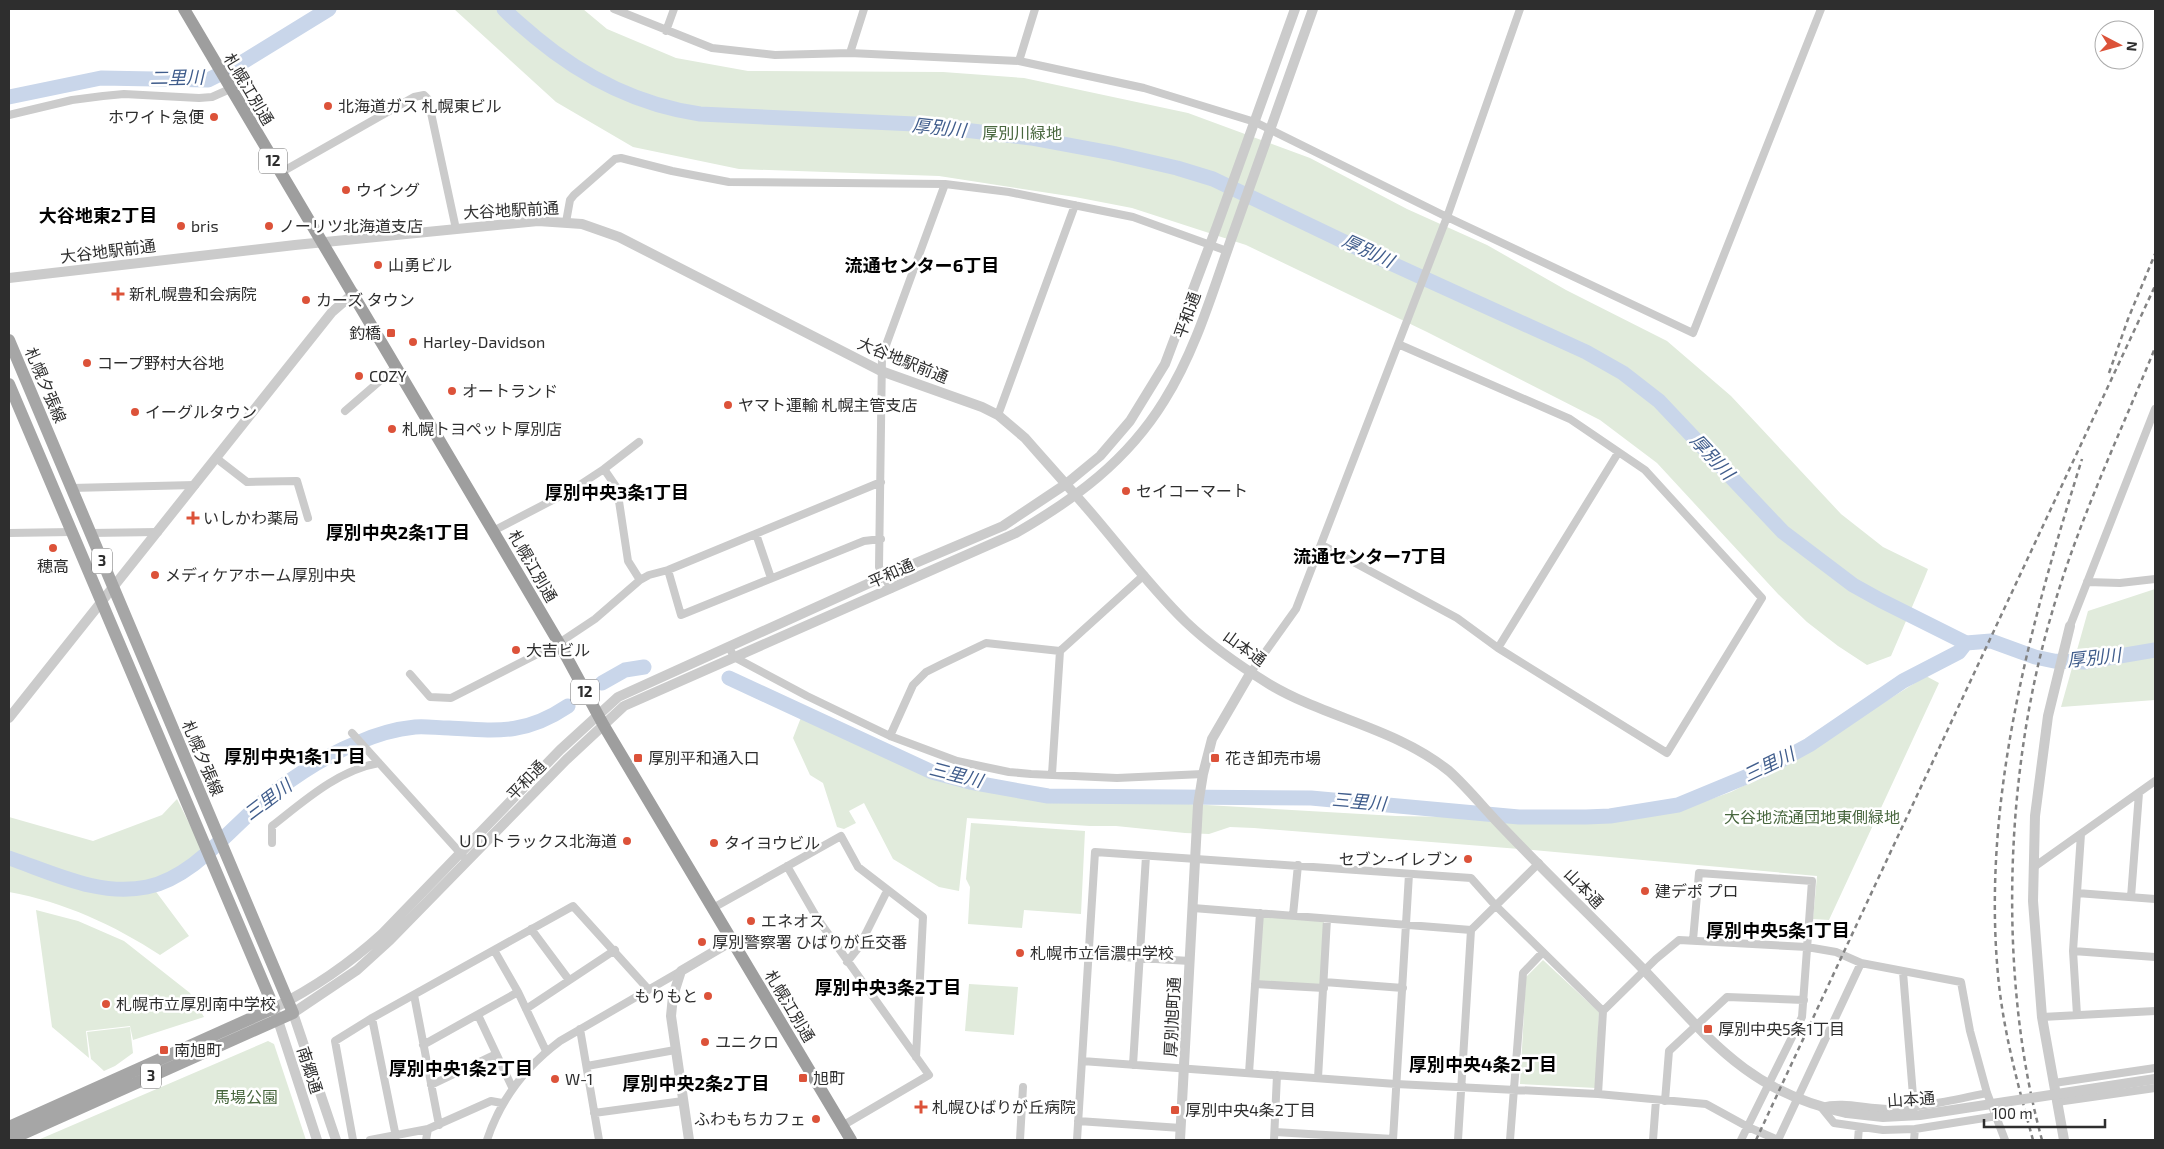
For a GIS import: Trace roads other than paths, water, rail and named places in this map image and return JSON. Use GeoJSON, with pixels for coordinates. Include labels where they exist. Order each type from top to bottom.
{"type":"FeatureCollection","features":[{"type":"Feature","properties":{"kind":"highway","name":"札幌江別通"},"geometry":{"type":"LineString","coordinates":[[184,9],[227,85],[354,294],[493,530],[559,643],[601,721],[851,1140]]}},
{"type":"Feature","properties":{"kind":"main road","name":"札幌夕張線"},"geometry":{"type":"LineString","coordinates":[[9,340],[291,1007]]}},
{"type":"Feature","properties":{"kind":"main road","name":"札幌夕張線"},"geometry":{"type":"LineString","coordinates":[[9,384],[274,1008]]}},
{"type":"Feature","properties":{"kind":"main road","name":"3"},"geometry":{"type":"LineString","coordinates":[[9,1127],[26,1131],[278,1021],[291,1007]]}},
{"type":"Feature","properties":{"kind":"main road","name":"3"},"geometry":{"type":"LineString","coordinates":[[9,1140],[274,1008]]}},
{"type":"Feature","properties":{"kind":"street"},"geometry":{"type":"LineString","coordinates":[[614,9],[712,48],[774,55],[850,53],[1018,61],[1144,88],[1255,122],[1447,217],[1692,333],[1821,9]]}},
{"type":"Feature","properties":{"kind":"street"},"geometry":{"type":"LineString","coordinates":[[666,31],[674,9]]}},
{"type":"Feature","properties":{"kind":"street"},"geometry":{"type":"LineString","coordinates":[[850,53],[864,9]]}},
{"type":"Feature","properties":{"kind":"street"},"geometry":{"type":"LineString","coordinates":[[1018,61],[1035,9]]}},
{"type":"Feature","properties":{"kind":"street","name":"平和通"},"geometry":{"type":"LineString","coordinates":[[274,1008],[291,1007],[357,970],[390,940],[566,760],[601,721],[618,697],[885,576],[1003,526],[1066,484],[1100,456],[1130,421],[1164,364],[1217,226],[1295,9]]}},
{"type":"Feature","properties":{"kind":"street","name":"平和通"},"geometry":{"type":"LineString","coordinates":[[291,1007],[351,962],[382,934],[560,750],[601,721],[624,706],[1016,533],[1076,496],[1098,479],[1126,450],[1164,402],[1196,338],[1313,9]]}},
{"type":"Feature","properties":{"kind":"street"},"geometry":{"type":"LineString","coordinates":[[729,647],[734,657],[807,696],[890,736],[958,761],[1009,772],[1117,778],[1203,774],[1212,739],[1251,672],[1296,609],[1447,217],[1520,9]]}},
{"type":"Feature","properties":{"kind":"street"},"geometry":{"type":"LineString","coordinates":[[9,115],[72,100],[124,94],[212,97],[227,85]]}},
{"type":"Feature","properties":{"kind":"street"},"geometry":{"type":"LineString","coordinates":[[280,173],[414,97],[424,95],[428,100],[456,229]]}},
{"type":"Feature","properties":{"kind":"street"},"geometry":{"type":"LineString","coordinates":[[566,222],[570,200],[574,195],[615,159],[621,158],[672,171],[729,182],[945,184],[1009,192],[1133,217],[1227,251]]}},
{"type":"Feature","properties":{"kind":"street"},"geometry":{"type":"LineString","coordinates":[[891,589],[879,566],[882,356],[945,184]]}},
{"type":"Feature","properties":{"kind":"street"},"geometry":{"type":"LineString","coordinates":[[998,415],[1075,205]]}},
{"type":"Feature","properties":{"kind":"street","name":"大谷地駅前通"},"geometry":{"type":"LineString","coordinates":[[9,278],[322,242],[538,221],[582,224],[619,237],[881,371],[961,398],[998,415],[1025,438],[1066,484]]}},
{"type":"Feature","properties":{"kind":"street"},"geometry":{"type":"LineString","coordinates":[[9,718],[112,586],[158,532],[332,312],[354,294]]}},
{"type":"Feature","properties":{"kind":"street"},"geometry":{"type":"LineString","coordinates":[[1322,544],[1457,618],[1498,648],[1667,753],[1762,598],[1644,470],[1570,419],[1398,344]]}},
{"type":"Feature","properties":{"kind":"street"},"geometry":{"type":"LineString","coordinates":[[344,412],[396,367]]}},
{"type":"Feature","properties":{"kind":"street"},"geometry":{"type":"LineString","coordinates":[[2064,1140],[2042,1017],[2034,939],[2035,816],[2052,697],[2070,626],[2155,409]]}},
{"type":"Feature","properties":{"kind":"street"},"geometry":{"type":"LineString","coordinates":[[493,530],[572,490],[604,469],[639,442]]}},
{"type":"Feature","properties":{"kind":"street"},"geometry":{"type":"LineString","coordinates":[[1498,648],[1618,453]]}},
{"type":"Feature","properties":{"kind":"street"},"geometry":{"type":"LineString","coordinates":[[216,458],[247,482],[297,481],[308,518]]}},
{"type":"Feature","properties":{"kind":"street"},"geometry":{"type":"LineString","coordinates":[[604,469],[617,488],[628,561],[640,580]]}},
{"type":"Feature","properties":{"kind":"street"},"geometry":{"type":"LineString","coordinates":[[410,674],[430,697],[450,698],[559,643],[595,619],[640,580],[881,482]]}},
{"type":"Feature","properties":{"kind":"street","name":"山本通"},"geometry":{"type":"LineString","coordinates":[[1066,484],[1186,622],[1251,672],[1295,698],[1410,745],[1439,763],[1645,971],[1695,1026],[1728,1057],[1768,1084],[1798,1099],[1821,1107],[1883,1116],[1920,1115],[2155,1079]]}},
{"type":"Feature","properties":{"kind":"street"},"geometry":{"type":"LineString","coordinates":[[71,488],[195,485]]}},
{"type":"Feature","properties":{"kind":"street"},"geometry":{"type":"LineString","coordinates":[[9,533],[72,532]]}},
{"type":"Feature","properties":{"kind":"street"},"geometry":{"type":"LineString","coordinates":[[90,533],[158,532]]}},
{"type":"Feature","properties":{"kind":"street"},"geometry":{"type":"LineString","coordinates":[[756,534],[771,578]]}},
{"type":"Feature","properties":{"kind":"street"},"geometry":{"type":"LineString","coordinates":[[668,570],[681,615],[864,541],[880,539]]}},
{"type":"Feature","properties":{"kind":"street"},"geometry":{"type":"LineString","coordinates":[[2087,582],[2120,583],[2154,579],[2155,570]]}},
{"type":"Feature","properties":{"kind":"street"},"geometry":{"type":"LineString","coordinates":[[1052,774],[1060,651],[1144,575]]}},
{"type":"Feature","properties":{"kind":"street"},"geometry":{"type":"LineString","coordinates":[[890,736],[913,685],[926,672],[942,664],[986,643],[1060,651]]}},
{"type":"Feature","properties":{"kind":"street"},"geometry":{"type":"LineString","coordinates":[[354,734],[468,861]]}},
{"type":"Feature","properties":{"kind":"street"},"geometry":{"type":"LineString","coordinates":[[272,844],[272,826],[315,792],[358,768],[379,763]]}},
{"type":"Feature","properties":{"kind":"street","name":"厚別旭町通"},"geometry":{"type":"LineString","coordinates":[[1180,1140],[1198,805],[1203,774]]}},
{"type":"Feature","properties":{"kind":"street"},"geometry":{"type":"LineString","coordinates":[[2034,867],[2155,781]]}},
{"type":"Feature","properties":{"kind":"street"},"geometry":{"type":"LineString","coordinates":[[2131,897],[2139,793]]}},
{"type":"Feature","properties":{"kind":"street"},"geometry":{"type":"LineString","coordinates":[[2076,1015],[2073,951],[2081,834]]}},
{"type":"Feature","properties":{"kind":"street"},"geometry":{"type":"LineString","coordinates":[[713,908],[841,836],[858,868],[923,917],[916,1057]]}},
{"type":"Feature","properties":{"kind":"street"},"geometry":{"type":"LineString","coordinates":[[1077,1140],[1095,852],[1472,878],[1495,904],[1603,1011]]}},
{"type":"Feature","properties":{"kind":"street"},"geometry":{"type":"LineString","coordinates":[[1133,1065],[1146,856]]}},
{"type":"Feature","properties":{"kind":"street"},"geometry":{"type":"LineString","coordinates":[[1458,1140],[1471,930],[1495,904],[1539,863]]}},
{"type":"Feature","properties":{"kind":"street"},"geometry":{"type":"LineString","coordinates":[[1293,915],[1298,865]]}},
{"type":"Feature","properties":{"kind":"street"},"geometry":{"type":"LineString","coordinates":[[787,866],[817,918],[929,1075],[842,1126]]}},
{"type":"Feature","properties":{"kind":"street"},"geometry":{"type":"LineString","coordinates":[[1693,940],[1698,873],[1812,882],[1802,1017],[1741,1140]]}},
{"type":"Feature","properties":{"kind":"street"},"geometry":{"type":"LineString","coordinates":[[1277,1075],[1274,1136],[1393,1140],[1409,874]]}},
{"type":"Feature","properties":{"kind":"street"},"geometry":{"type":"LineString","coordinates":[[847,962],[858,947],[887,890]]}},
{"type":"Feature","properties":{"kind":"street"},"geometry":{"type":"LineString","coordinates":[[2077,893],[2155,899]]}},
{"type":"Feature","properties":{"kind":"street"},"geometry":{"type":"LineString","coordinates":[[353,1140],[335,1041],[372,1018],[573,906],[615,950],[648,989]]}},
{"type":"Feature","properties":{"kind":"street"},"geometry":{"type":"LineString","coordinates":[[1193,908],[1471,930]]}},
{"type":"Feature","properties":{"kind":"street"},"geometry":{"type":"LineString","coordinates":[[1249,1073],[1260,913]]}},
{"type":"Feature","properties":{"kind":"street"},"geometry":{"type":"LineString","coordinates":[[1318,1078],[1327,919]]}},
{"type":"Feature","properties":{"kind":"street"},"geometry":{"type":"LineString","coordinates":[[531,929],[569,980]]}},
{"type":"Feature","properties":{"kind":"street"},"geometry":{"type":"LineString","coordinates":[[1598,1094],[1603,1011],[1680,940],[1806,947],[1836,952],[1862,962],[1903,972],[1961,982],[1970,1032],[1987,1093],[2005,1140]]}},
{"type":"Feature","properties":{"kind":"street"},"geometry":{"type":"LineString","coordinates":[[487,1140],[494,1119],[512,1087],[546,1052],[580,1029],[732,941]]}},
{"type":"Feature","properties":{"kind":"street"},"geometry":{"type":"LineString","coordinates":[[494,950],[518,992],[546,1052]]}},
{"type":"Feature","properties":{"kind":"street"},"geometry":{"type":"LineString","coordinates":[[526,1009],[615,950]]}},
{"type":"Feature","properties":{"kind":"street"},"geometry":{"type":"LineString","coordinates":[[2073,951],[2155,957]]}},
{"type":"Feature","properties":{"kind":"street"},"geometry":{"type":"LineString","coordinates":[[1510,1140],[1523,973],[1543,952]]}},
{"type":"Feature","properties":{"kind":"street"},"geometry":{"type":"LineString","coordinates":[[1088,955],[1190,961]]}},
{"type":"Feature","properties":{"kind":"street"},"geometry":{"type":"LineString","coordinates":[[1082,1060],[1396,1084],[1598,1094],[1706,1104],[1748,1127],[1778,1140],[1862,962]]}},
{"type":"Feature","properties":{"kind":"street"},"geometry":{"type":"LineString","coordinates":[[681,971],[673,996],[671,1016],[674,1050],[689,1140]]}},
{"type":"Feature","properties":{"kind":"street"},"geometry":{"type":"LineString","coordinates":[[1903,972],[1914,1108]]}},
{"type":"Feature","properties":{"kind":"street"},"geometry":{"type":"LineString","coordinates":[[1255,984],[1403,988]]}},
{"type":"Feature","properties":{"kind":"street"},"geometry":{"type":"LineString","coordinates":[[423,1045],[518,992]]}},
{"type":"Feature","properties":{"kind":"street"},"geometry":{"type":"LineString","coordinates":[[414,995],[439,1125]]}},
{"type":"Feature","properties":{"kind":"street"},"geometry":{"type":"LineString","coordinates":[[1665,1101],[1669,1051],[1727,997],[1804,1000]]}},
{"type":"Feature","properties":{"kind":"street","name":"南郷通"},"geometry":{"type":"LineString","coordinates":[[291,1007],[336,1140]]}},
{"type":"Feature","properties":{"kind":"street","name":"南郷通"},"geometry":{"type":"LineString","coordinates":[[274,1008],[318,1140]]}},
{"type":"Feature","properties":{"kind":"street"},"geometry":{"type":"LineString","coordinates":[[2042,1017],[2155,1011]]}},
{"type":"Feature","properties":{"kind":"street"},"geometry":{"type":"LineString","coordinates":[[478,1015],[512,1087]]}},
{"type":"Feature","properties":{"kind":"street"},"geometry":{"type":"LineString","coordinates":[[372,1018],[396,1137]]}},
{"type":"Feature","properties":{"kind":"street"},"geometry":{"type":"LineString","coordinates":[[580,1029],[599,1140]]}},
{"type":"Feature","properties":{"kind":"street"},"geometry":{"type":"LineString","coordinates":[[587,1066],[674,1050]]}},
{"type":"Feature","properties":{"kind":"street"},"geometry":{"type":"LineString","coordinates":[[431,1085],[496,1054]]}},
{"type":"Feature","properties":{"kind":"street"},"geometry":{"type":"LineString","coordinates":[[2054,1083],[2155,1068]]}},
{"type":"Feature","properties":{"kind":"street"},"geometry":{"type":"LineString","coordinates":[[1020,1140],[1023,1087]]}},
{"type":"Feature","properties":{"kind":"street"},"geometry":{"type":"LineString","coordinates":[[2057,1102],[2155,1088]]}},
{"type":"Feature","properties":{"kind":"street"},"geometry":{"type":"LineString","coordinates":[[1987,1093],[1914,1108],[1878,1109],[1835,1103],[1821,1107],[1834,1123],[1859,1127],[1915,1129],[1996,1116]]}},
{"type":"Feature","properties":{"kind":"street"},"geometry":{"type":"LineString","coordinates":[[1653,1140],[1656,1100]]}},
{"type":"Feature","properties":{"kind":"street"},"geometry":{"type":"LineString","coordinates":[[370,1140],[396,1137],[428,1129],[491,1101],[502,1103]]}},
{"type":"Feature","properties":{"kind":"street"},"geometry":{"type":"LineString","coordinates":[[594,1113],[683,1101]]}},
{"type":"Feature","properties":{"kind":"street"},"geometry":{"type":"LineString","coordinates":[[1078,1121],[1180,1128]]}},
{"type":"Feature","properties":{"kind":"street"},"geometry":{"type":"LineString","coordinates":[[1858,1140],[1859,1127]]}},
{"type":"Feature","properties":{"kind":"street"},"geometry":{"type":"LineString","coordinates":[[426,1140],[428,1129]]}},
{"type":"Feature","properties":{"kind":"street"},"geometry":{"type":"LineString","coordinates":[[1914,1140],[1915,1129]]}},
{"type":"Feature","properties":{"kind":"waterway","name":"二里川"},"geometry":{"type":"LineString","coordinates":[[9,97],[101,78],[208,80],[238,65],[329,9]]}},
{"type":"Feature","properties":{"kind":"waterway","name":"厚別川"},"geometry":{"type":"LineString","coordinates":[[504,9],[553,51],[592,77],[633,96],[677,110],[700,114],[915,124],[1031,138],[1112,153],[1177,168],[1213,179],[1353,246],[1586,352],[1623,373],[1659,401],[1783,532],[1853,585],[1880,600],[1966,643],[1991,641],[2035,657],[2054,661],[2084,662],[2155,650]]}},
{"type":"Feature","properties":{"kind":"waterway","name":"三里川"},"geometry":{"type":"LineString","coordinates":[[729,678],[932,772],[970,782],[1048,796],[1311,798],[1519,817],[1586,817],[1610,816],[1678,805],[1765,769],[1809,745],[1903,681],[1959,652],[1966,643]]}},
{"type":"Feature","properties":{"kind":"waterway","name":"三里川"},"geometry":{"type":"LineString","coordinates":[[602,683],[625,670],[644,667]]}},
{"type":"Feature","properties":{"kind":"waterway","name":"三里川"},"geometry":{"type":"LineString","coordinates":[[9,858],[77,882],[94,886],[112,889],[147,887],[165,881],[182,872],[214,848],[273,793],[324,759],[357,743],[385,733],[415,727],[482,730],[510,729],[538,722],[568,706]]}},
{"type":"Feature","properties":{"kind":"railway"},"geometry":{"type":"LineString","coordinates":[[2109,373],[2128,319],[2155,254]]}},
{"type":"Feature","properties":{"kind":"railway"},"geometry":{"type":"LineString","coordinates":[[1756,1140],[2155,286]]}},
{"type":"Feature","properties":{"kind":"railway"},"geometry":{"type":"LineString","coordinates":[[2042,1140],[2028,1078],[2018,1013],[2013,946],[2012,878],[2016,809],[2024,742],[2035,678],[2061,582],[2099,481],[2155,348]]}},
{"type":"Feature","properties":{"kind":"railway"},"geometry":{"type":"LineString","coordinates":[[2033,1140],[2009,1044],[1999,985],[1995,918],[1996,851],[2003,785],[2027,653],[2062,523],[2082,459]]}},
{"type":"Feature","properties":{"kind":"place","name":"北海道ガス 札幌東ビル"},"geometry":{"type":"Point","coordinates":[328,106]}},
{"type":"Feature","properties":{"kind":"place","name":"ホワイト急便"},"geometry":{"type":"Point","coordinates":[214,117]}},
{"type":"Feature","properties":{"kind":"place","name":"ウイング"},"geometry":{"type":"Point","coordinates":[346,190]}},
{"type":"Feature","properties":{"kind":"place","name":"bris"},"geometry":{"type":"Point","coordinates":[181,226]}},
{"type":"Feature","properties":{"kind":"place","name":"ノーリツ北海道支店"},"geometry":{"type":"Point","coordinates":[269,226]}},
{"type":"Feature","properties":{"kind":"place","name":"山勇ビル"},"geometry":{"type":"Point","coordinates":[378,265]}},
{"type":"Feature","properties":{"kind":"place","name":"新札幌豊和会病院"},"geometry":{"type":"Point","coordinates":[118,294]}},
{"type":"Feature","properties":{"kind":"place","name":"カーズ タウン"},"geometry":{"type":"Point","coordinates":[306,300]}},
{"type":"Feature","properties":{"kind":"place","name":"釣橋"},"geometry":{"type":"Point","coordinates":[391,333]}},
{"type":"Feature","properties":{"kind":"place","name":"Harley-Davidson"},"geometry":{"type":"Point","coordinates":[413,342]}},
{"type":"Feature","properties":{"kind":"place","name":"コープ野村大谷地"},"geometry":{"type":"Point","coordinates":[87,363]}},
{"type":"Feature","properties":{"kind":"place","name":"COZY"},"geometry":{"type":"Point","coordinates":[359,376]}},
{"type":"Feature","properties":{"kind":"place","name":"オートランド"},"geometry":{"type":"Point","coordinates":[452,391]}},
{"type":"Feature","properties":{"kind":"place","name":"ヤマト運輸 札幌主管支店"},"geometry":{"type":"Point","coordinates":[728,405]}},
{"type":"Feature","properties":{"kind":"place","name":"イーグルタウン"},"geometry":{"type":"Point","coordinates":[135,412]}},
{"type":"Feature","properties":{"kind":"place","name":"札幌トヨペット厚別店"},"geometry":{"type":"Point","coordinates":[392,429]}},
{"type":"Feature","properties":{"kind":"place","name":"セイコーマート"},"geometry":{"type":"Point","coordinates":[1126,491]}},
{"type":"Feature","properties":{"kind":"place","name":"いしかわ薬局"},"geometry":{"type":"Point","coordinates":[193,518]}},
{"type":"Feature","properties":{"kind":"place","name":"穂高"},"geometry":{"type":"Point","coordinates":[53,548]}},
{"type":"Feature","properties":{"kind":"place","name":"メディケアホーム厚別中央"},"geometry":{"type":"Point","coordinates":[155,575]}},
{"type":"Feature","properties":{"kind":"place","name":"大吉ビル"},"geometry":{"type":"Point","coordinates":[516,650]}},
{"type":"Feature","properties":{"kind":"place","name":"厚別平和通入口"},"geometry":{"type":"Point","coordinates":[638,758]}},
{"type":"Feature","properties":{"kind":"place","name":"花き卸売市場"},"geometry":{"type":"Point","coordinates":[1215,758]}},
{"type":"Feature","properties":{"kind":"place","name":"ＵＤトラックス北海道"},"geometry":{"type":"Point","coordinates":[627,841]}},
{"type":"Feature","properties":{"kind":"place","name":"タイヨウビル"},"geometry":{"type":"Point","coordinates":[714,843]}},
{"type":"Feature","properties":{"kind":"place","name":"セブン-イレブン"},"geometry":{"type":"Point","coordinates":[1468,859]}},
{"type":"Feature","properties":{"kind":"place","name":"建デポ プロ"},"geometry":{"type":"Point","coordinates":[1645,891]}},
{"type":"Feature","properties":{"kind":"place","name":"エネオス"},"geometry":{"type":"Point","coordinates":[751,921]}},
{"type":"Feature","properties":{"kind":"place","name":"厚別警察署 ひばりが丘交番"},"geometry":{"type":"Point","coordinates":[702,942]}},
{"type":"Feature","properties":{"kind":"place","name":"札幌市立信濃中学校"},"geometry":{"type":"Point","coordinates":[1020,953]}},
{"type":"Feature","properties":{"kind":"place","name":"もりもと"},"geometry":{"type":"Point","coordinates":[708,996]}},
{"type":"Feature","properties":{"kind":"place","name":"札幌市立厚別南中学校"},"geometry":{"type":"Point","coordinates":[106,1004]}},
{"type":"Feature","properties":{"kind":"place","name":"厚別中央5条1丁目"},"geometry":{"type":"Point","coordinates":[1708,1029]}},
{"type":"Feature","properties":{"kind":"place","name":"ユニクロ"},"geometry":{"type":"Point","coordinates":[705,1042]}},
{"type":"Feature","properties":{"kind":"place","name":"南旭町"},"geometry":{"type":"Point","coordinates":[164,1050]}},
{"type":"Feature","properties":{"kind":"place","name":"旭町"},"geometry":{"type":"Point","coordinates":[803,1078]}},
{"type":"Feature","properties":{"kind":"place","name":"W-1"},"geometry":{"type":"Point","coordinates":[555,1079]}},
{"type":"Feature","properties":{"kind":"place","name":"札幌ひばりが丘病院"},"geometry":{"type":"Point","coordinates":[921,1107]}},
{"type":"Feature","properties":{"kind":"place","name":"厚別中央4条2丁目"},"geometry":{"type":"Point","coordinates":[1175,1110]}},
{"type":"Feature","properties":{"kind":"place","name":"ふわもちカフェ"},"geometry":{"type":"Point","coordinates":[816,1119]}},
{"type":"Feature","properties":{"kind":"district","name":"大谷地東2丁目"},"geometry":{"type":"Point","coordinates":[98,216]}},
{"type":"Feature","properties":{"kind":"district","name":"流通センター6丁目"},"geometry":{"type":"Point","coordinates":[922,266]}},
{"type":"Feature","properties":{"kind":"district","name":"厚別中央3条1丁目"},"geometry":{"type":"Point","coordinates":[617,493]}},
{"type":"Feature","properties":{"kind":"district","name":"厚別中央2条1丁目"},"geometry":{"type":"Point","coordinates":[398,533]}},
{"type":"Feature","properties":{"kind":"district","name":"流通センター7丁目"},"geometry":{"type":"Point","coordinates":[1370,557]}},
{"type":"Feature","properties":{"kind":"district","name":"厚別中央1条1丁目"},"geometry":{"type":"Point","coordinates":[295,757]}},
{"type":"Feature","properties":{"kind":"district","name":"厚別中央5条1丁目"},"geometry":{"type":"Point","coordinates":[1778,931]}},
{"type":"Feature","properties":{"kind":"district","name":"厚別中央3条2丁目"},"geometry":{"type":"Point","coordinates":[888,988]}},
{"type":"Feature","properties":{"kind":"district","name":"厚別中央4条2丁目"},"geometry":{"type":"Point","coordinates":[1483,1065]}},
{"type":"Feature","properties":{"kind":"district","name":"厚別中央1条2丁目"},"geometry":{"type":"Point","coordinates":[461,1069]}},
{"type":"Feature","properties":{"kind":"district","name":"厚別中央2条2丁目"},"geometry":{"type":"Point","coordinates":[696,1084]}},
{"type":"Feature","properties":{"kind":"park label","name":"厚別川緑地"},"geometry":{"type":"Point","coordinates":[1022,133]}},
{"type":"Feature","properties":{"kind":"park label","name":"大谷地流通団地東側緑地"},"geometry":{"type":"Point","coordinates":[1812,817]}},
{"type":"Feature","properties":{"kind":"park label","name":"馬場公園"},"geometry":{"type":"Point","coordinates":[246,1097]}}]}
